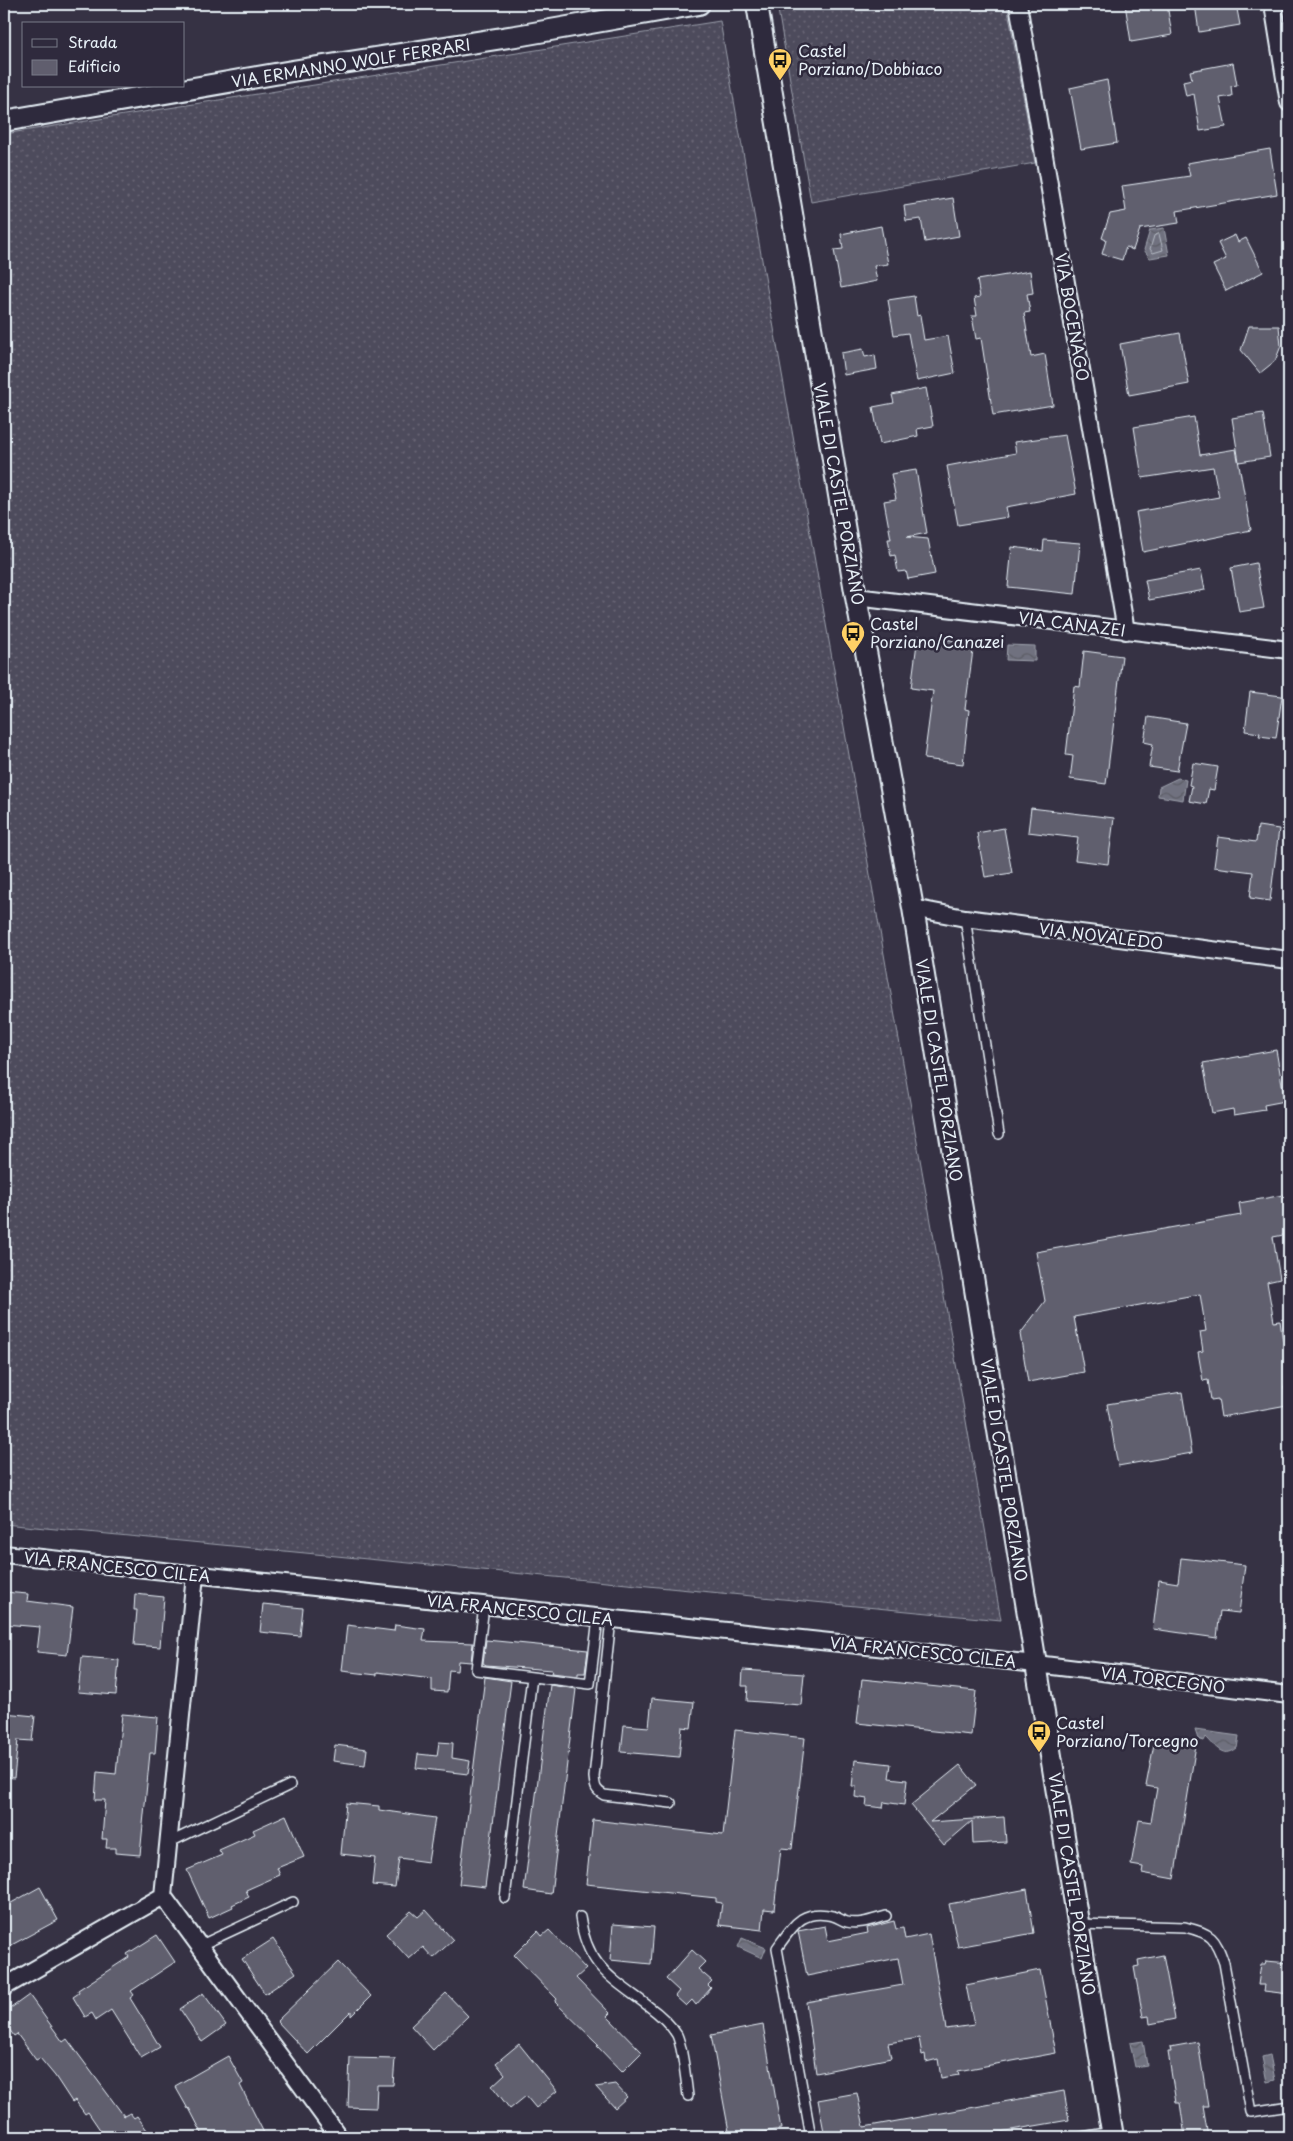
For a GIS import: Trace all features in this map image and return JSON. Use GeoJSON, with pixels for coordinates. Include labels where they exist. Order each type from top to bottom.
{"type":"FeatureCollection","features":[{"type":"Feature","properties":{"kind":"street","name":"VIA ERMANNO WOLF FERRARI"},"geometry":{"type":"LineString","coordinates":[[4,121],[699,4]]}},
{"type":"Feature","properties":{"kind":"street","name":"VIALE DI CASTEL PORZIANO"},"geometry":{"type":"LineString","coordinates":[[757,4],[856,597],[913,908],[1113,2135]]}},
{"type":"Feature","properties":{"kind":"street","name":"VIA BOCENAGO"},"geometry":{"type":"LineString","coordinates":[[1018,4],[1126,631]]}},
{"type":"Feature","properties":{"kind":"street"},"geometry":{"type":"LineString","coordinates":[[1273,4],[1289,103]]}},
{"type":"Feature","properties":{"kind":"street","name":"VIA CANAZEI"},"geometry":{"type":"LineString","coordinates":[[856,597],[1289,650]]}},
{"type":"Feature","properties":{"kind":"street","name":"VIA NOVALEDO"},"geometry":{"type":"LineString","coordinates":[[913,908],[966,918],[1289,960]]}},
{"type":"Feature","properties":{"kind":"street","name":"VIA FRANCESCO CILEA"},"geometry":{"type":"LineString","coordinates":[[4,1554],[1036,1664]]}},
{"type":"Feature","properties":{"kind":"street"},"geometry":{"type":"LineString","coordinates":[[195,1575],[163,1896],[339,2137]]}},
{"type":"Feature","properties":{"kind":"street","name":"VIA TORCEGNO"},"geometry":{"type":"LineString","coordinates":[[1036,1664],[1289,1695]]}},
{"type":"Feature","properties":{"kind":"street"},"geometry":{"type":"LineString","coordinates":[[4,1988],[163,1896]]}},
{"type":"Feature","properties":{"kind":"lane"},"geometry":{"type":"LineString","coordinates":[[966,918],[999,1134]]}},
{"type":"Feature","properties":{"kind":"lane"},"geometry":{"type":"LineString","coordinates":[[484,1606],[476,1670],[590,1684],[605,1619]]}},
{"type":"Feature","properties":{"kind":"lane"},"geometry":{"type":"LineString","coordinates":[[605,1619],[594,1777],[595,1787],[604,1795],[671,1803]]}},
{"type":"Feature","properties":{"kind":"lane"},"geometry":{"type":"LineString","coordinates":[[505,1898],[532,1677]]}},
{"type":"Feature","properties":{"kind":"lane"},"geometry":{"type":"LineString","coordinates":[[168,1843],[290,1785]]}},
{"type":"Feature","properties":{"kind":"lane"},"geometry":{"type":"LineString","coordinates":[[199,1946],[293,1902]]}},
{"type":"Feature","properties":{"kind":"lane"},"geometry":{"type":"LineString","coordinates":[[811,2137],[777,1948],[796,1921],[806,1915],[820,1913],[848,1922],[859,1922],[886,1916]]}},
{"type":"Feature","properties":{"kind":"lane"},"geometry":{"type":"LineString","coordinates":[[580,1917],[583,1938],[593,1960],[608,1975],[660,2014],[677,2036],[688,2096]]}},
{"type":"Feature","properties":{"kind":"lane"},"geometry":{"type":"LineString","coordinates":[[1078,1924],[1184,1927],[1201,1931],[1217,1941],[1224,1963],[1251,2112],[1289,2106]]}},
{"type":"Feature","properties":{"kind":"lane"},"geometry":{"type":"LineString","coordinates":[[1082,2137],[1113,2135]]}},
{"type":"Feature","properties":{"kind":"shaded area"},"geometry":{"type":"Polygon","coordinates":[[[777,4],[1007,4],[1035,163],[811,202],[777,4]]]}},
{"type":"Feature","properties":{"kind":"shaded area"},"geometry":{"type":"Polygon","coordinates":[[[720,21],[1001,1620],[4,1524],[4,134],[720,21]]]}},
{"type":"Feature","properties":{"kind":"water"},"geometry":{"type":"Polygon","coordinates":[[[1164,228],[1169,255],[1150,258],[1144,250],[1150,230],[1164,228]]]}},
{"type":"Feature","properties":{"kind":"water"},"geometry":{"type":"Polygon","coordinates":[[[1007,645],[1035,646],[1035,661],[1006,660],[1007,645]]]}},
{"type":"Feature","properties":{"kind":"water"},"geometry":{"type":"Polygon","coordinates":[[[1178,778],[1186,780],[1183,800],[1158,796],[1159,787],[1178,778]]]}},
{"type":"Feature","properties":{"kind":"water"},"geometry":{"type":"Polygon","coordinates":[[[1195,1730],[1239,1736],[1237,1748],[1224,1752],[1206,1737],[1204,1741],[1198,1739],[1195,1730]]]}},
{"type":"Feature","properties":{"kind":"water"},"geometry":{"type":"Polygon","coordinates":[[[742,1938],[766,1948],[762,1958],[738,1947],[742,1938]]]}},
{"type":"Feature","properties":{"kind":"water"},"geometry":{"type":"Polygon","coordinates":[[[1143,2041],[1147,2065],[1135,2067],[1130,2043],[1143,2041]]]}},
{"type":"Feature","properties":{"kind":"water"},"geometry":{"type":"Polygon","coordinates":[[[1270,2055],[1275,2080],[1267,2082],[1262,2057],[1270,2055]]]}},
{"type":"Feature","properties":{"kind":"building"},"geometry":{"type":"Polygon","coordinates":[[[1125,4],[1167,4],[1172,35],[1131,42],[1125,4]]]}},
{"type":"Feature","properties":{"kind":"building"},"geometry":{"type":"Polygon","coordinates":[[[1195,4],[1236,4],[1240,25],[1199,32],[1195,4]]]}},
{"type":"Feature","properties":{"kind":"building"},"geometry":{"type":"Polygon","coordinates":[[[1233,63],[1237,85],[1231,86],[1232,96],[1220,98],[1226,127],[1200,131],[1194,94],[1186,96],[1183,81],[1192,79],[1190,71],[1233,63]]]}},
{"type":"Feature","properties":{"kind":"building"},"geometry":{"type":"Polygon","coordinates":[[[1107,80],[1117,143],[1081,149],[1070,88],[1107,80]]]}},
{"type":"Feature","properties":{"kind":"building"},"geometry":{"type":"Polygon","coordinates":[[[1270,149],[1277,194],[1177,211],[1179,223],[1140,229],[1133,250],[1126,247],[1122,260],[1102,254],[1106,240],[1102,238],[1110,214],[1126,211],[1122,186],[1190,176],[1187,163],[1270,149]]]}},
{"type":"Feature","properties":{"kind":"building"},"geometry":{"type":"Polygon","coordinates":[[[953,198],[959,236],[925,242],[921,219],[906,221],[904,206],[953,198]]]}},
{"type":"Feature","properties":{"kind":"building"},"geometry":{"type":"Polygon","coordinates":[[[881,226],[888,264],[874,266],[877,281],[841,288],[834,250],[843,249],[841,234],[881,226]]]}},
{"type":"Feature","properties":{"kind":"building"},"geometry":{"type":"Polygon","coordinates":[[[1235,235],[1238,242],[1246,238],[1263,272],[1226,291],[1213,265],[1226,259],[1218,243],[1235,235]]]}},
{"type":"Feature","properties":{"kind":"building"},"geometry":{"type":"Polygon","coordinates":[[[1030,271],[1033,293],[1027,294],[1030,312],[1024,313],[1031,357],[1045,354],[1053,405],[993,415],[981,338],[976,339],[972,316],[977,316],[974,298],[980,297],[977,280],[1030,271]]]}},
{"type":"Feature","properties":{"kind":"building"},"geometry":{"type":"Polygon","coordinates":[[[914,296],[917,316],[920,315],[924,340],[948,336],[955,373],[917,381],[908,333],[894,335],[888,300],[914,296]]]}},
{"type":"Feature","properties":{"kind":"building"},"geometry":{"type":"Polygon","coordinates":[[[1249,326],[1279,326],[1281,346],[1275,361],[1260,373],[1241,350],[1249,326]]]}},
{"type":"Feature","properties":{"kind":"building"},"geometry":{"type":"Polygon","coordinates":[[[1180,333],[1189,384],[1129,395],[1120,344],[1180,333]]]}},
{"type":"Feature","properties":{"kind":"building"},"geometry":{"type":"Polygon","coordinates":[[[863,349],[865,357],[875,355],[877,369],[844,375],[841,353],[863,349]]]}},
{"type":"Feature","properties":{"kind":"building"},"geometry":{"type":"Polygon","coordinates":[[[926,388],[933,426],[917,429],[918,436],[880,444],[873,407],[894,403],[892,395],[926,388]]]}},
{"type":"Feature","properties":{"kind":"building"},"geometry":{"type":"Polygon","coordinates":[[[1263,413],[1270,457],[1239,462],[1232,418],[1263,413]]]}},
{"type":"Feature","properties":{"kind":"building"},"geometry":{"type":"Polygon","coordinates":[[[1194,417],[1200,455],[1236,449],[1251,530],[1143,552],[1136,512],[1219,497],[1213,467],[1142,478],[1134,427],[1194,417]]]}},
{"type":"Feature","properties":{"kind":"building"},"geometry":{"type":"Polygon","coordinates":[[[1065,435],[1076,494],[1006,507],[1008,517],[958,525],[947,466],[1016,453],[1014,442],[1065,435]]]}},
{"type":"Feature","properties":{"kind":"building"},"geometry":{"type":"Polygon","coordinates":[[[916,470],[927,533],[907,537],[928,539],[935,574],[908,579],[906,571],[898,572],[895,555],[891,556],[888,539],[891,539],[884,501],[896,499],[891,474],[916,470]]]}},
{"type":"Feature","properties":{"kind":"building"},"geometry":{"type":"Polygon","coordinates":[[[1044,540],[1080,543],[1075,594],[1008,587],[1012,547],[1043,551],[1044,540]]]}},
{"type":"Feature","properties":{"kind":"building"},"geometry":{"type":"Polygon","coordinates":[[[1256,563],[1264,608],[1239,612],[1231,568],[1256,563]]]}},
{"type":"Feature","properties":{"kind":"building"},"geometry":{"type":"Polygon","coordinates":[[[1201,570],[1205,590],[1149,600],[1145,580],[1201,570]]]}},
{"type":"Feature","properties":{"kind":"building"},"geometry":{"type":"Polygon","coordinates":[[[918,636],[974,643],[965,709],[969,710],[963,764],[924,759],[933,691],[911,688],[918,636]]]}},
{"type":"Feature","properties":{"kind":"building"},"geometry":{"type":"Polygon","coordinates":[[[1084,651],[1122,656],[1106,784],[1070,779],[1073,756],[1066,755],[1074,686],[1080,687],[1084,651]]]}},
{"type":"Feature","properties":{"kind":"building"},"geometry":{"type":"Polygon","coordinates":[[[1250,692],[1282,696],[1276,738],[1259,736],[1260,733],[1245,731],[1250,692]]]}},
{"type":"Feature","properties":{"kind":"building"},"geometry":{"type":"Polygon","coordinates":[[[1148,717],[1186,723],[1177,771],[1149,767],[1153,744],[1144,742],[1148,717]]]}},
{"type":"Feature","properties":{"kind":"building"},"geometry":{"type":"Polygon","coordinates":[[[1193,763],[1218,767],[1214,790],[1209,789],[1206,804],[1189,801],[1192,786],[1189,785],[1193,763]]]}},
{"type":"Feature","properties":{"kind":"building"},"geometry":{"type":"Polygon","coordinates":[[[1031,808],[1114,818],[1108,864],[1075,860],[1078,838],[1028,832],[1031,808]]]}},
{"type":"Feature","properties":{"kind":"building"},"geometry":{"type":"Polygon","coordinates":[[[1258,826],[1279,829],[1270,901],[1250,898],[1253,872],[1214,867],[1218,837],[1256,842],[1258,826]]]}},
{"type":"Feature","properties":{"kind":"building"},"geometry":{"type":"Polygon","coordinates":[[[1004,828],[1012,873],[985,877],[977,833],[1004,828]]]}},
{"type":"Feature","properties":{"kind":"building"},"geometry":{"type":"Polygon","coordinates":[[[1276,1050],[1285,1101],[1264,1105],[1265,1110],[1234,1115],[1233,1109],[1212,1113],[1203,1063],[1276,1050]]]}},
{"type":"Feature","properties":{"kind":"building"},"geometry":{"type":"Polygon","coordinates":[[[1289,1194],[1289,1234],[1273,1237],[1280,1279],[1267,1282],[1274,1322],[1280,1321],[1283,1341],[1289,1340],[1289,1385],[1284,1386],[1287,1405],[1221,1417],[1218,1399],[1211,1400],[1208,1380],[1203,1381],[1198,1352],[1203,1351],[1200,1332],[1206,1331],[1200,1294],[1074,1317],[1084,1372],[1028,1382],[1020,1334],[1045,1301],[1036,1252],[1241,1215],[1239,1203],[1289,1194]]]}},
{"type":"Feature","properties":{"kind":"building"},"geometry":{"type":"Polygon","coordinates":[[[1182,1392],[1192,1453],[1118,1466],[1107,1404],[1182,1392]]]}},
{"type":"Feature","properties":{"kind":"building"},"geometry":{"type":"Polygon","coordinates":[[[1181,1558],[1245,1565],[1239,1613],[1220,1611],[1217,1638],[1153,1629],[1159,1580],[1178,1583],[1181,1558]]]}},
{"type":"Feature","properties":{"kind":"building"},"geometry":{"type":"Polygon","coordinates":[[[4,1592],[28,1594],[27,1601],[73,1607],[67,1655],[37,1652],[40,1627],[4,1624],[4,1592]]]}},
{"type":"Feature","properties":{"kind":"building"},"geometry":{"type":"Polygon","coordinates":[[[135,1594],[164,1597],[160,1647],[134,1645],[137,1610],[134,1610],[135,1594]]]}},
{"type":"Feature","properties":{"kind":"building"},"geometry":{"type":"Polygon","coordinates":[[[263,1604],[303,1608],[300,1636],[260,1632],[263,1604]]]}},
{"type":"Feature","properties":{"kind":"building"},"geometry":{"type":"Polygon","coordinates":[[[347,1625],[394,1631],[395,1625],[425,1629],[423,1641],[473,1643],[471,1662],[458,1661],[457,1671],[449,1670],[447,1692],[432,1691],[432,1679],[377,1672],[377,1675],[342,1671],[347,1625]]]}},
{"type":"Feature","properties":{"kind":"building"},"geometry":{"type":"Polygon","coordinates":[[[486,1640],[588,1650],[585,1673],[578,1673],[578,1676],[551,1673],[552,1670],[486,1665],[483,1663],[486,1640]]]}},
{"type":"Feature","properties":{"kind":"building"},"geometry":{"type":"Polygon","coordinates":[[[82,1657],[119,1660],[116,1695],[78,1692],[82,1657]]]}},
{"type":"Feature","properties":{"kind":"building"},"geometry":{"type":"Polygon","coordinates":[[[743,1670],[804,1674],[801,1705],[747,1701],[748,1686],[742,1686],[743,1670]]]}},
{"type":"Feature","properties":{"kind":"building"},"geometry":{"type":"Polygon","coordinates":[[[485,1677],[511,1681],[485,1887],[459,1884],[485,1677]]]}},
{"type":"Feature","properties":{"kind":"building"},"geometry":{"type":"Polygon","coordinates":[[[862,1679],[976,1691],[971,1735],[857,1723],[862,1679]]]}},
{"type":"Feature","properties":{"kind":"building"},"geometry":{"type":"Polygon","coordinates":[[[550,1685],[576,1689],[551,1894],[524,1890],[550,1685]]]}},
{"type":"Feature","properties":{"kind":"building"},"geometry":{"type":"Polygon","coordinates":[[[652,1698],[694,1702],[691,1728],[682,1727],[679,1757],[621,1752],[624,1725],[649,1727],[652,1698]]]}},
{"type":"Feature","properties":{"kind":"building"},"geometry":{"type":"Polygon","coordinates":[[[4,1713],[35,1716],[32,1741],[18,1740],[14,1778],[4,1777],[4,1713]]]}},
{"type":"Feature","properties":{"kind":"building"},"geometry":{"type":"Polygon","coordinates":[[[122,1714],[158,1717],[155,1753],[150,1753],[140,1855],[115,1853],[115,1848],[106,1848],[107,1839],[102,1839],[105,1800],[95,1800],[97,1772],[116,1774],[122,1714]]]}},
{"type":"Feature","properties":{"kind":"building"},"geometry":{"type":"Polygon","coordinates":[[[735,1730],[805,1738],[792,1849],[781,1848],[774,1910],[764,1909],[762,1930],[719,1925],[722,1903],[716,1902],[716,1898],[586,1884],[593,1820],[723,1835],[735,1730]]]}},
{"type":"Feature","properties":{"kind":"building"},"geometry":{"type":"Polygon","coordinates":[[[1168,1741],[1196,1745],[1174,1879],[1142,1873],[1143,1867],[1131,1865],[1139,1820],[1151,1822],[1157,1788],[1146,1786],[1154,1744],[1167,1746],[1168,1741]]]}},
{"type":"Feature","properties":{"kind":"building"},"geometry":{"type":"Polygon","coordinates":[[[439,1742],[453,1743],[452,1758],[470,1761],[468,1774],[416,1768],[418,1754],[437,1756],[439,1742]]]}},
{"type":"Feature","properties":{"kind":"building"},"geometry":{"type":"Polygon","coordinates":[[[335,1745],[367,1749],[365,1765],[333,1761],[335,1745]]]}},
{"type":"Feature","properties":{"kind":"building"},"geometry":{"type":"Polygon","coordinates":[[[855,1760],[891,1764],[889,1778],[907,1780],[904,1805],[884,1802],[883,1808],[866,1806],[867,1799],[855,1797],[856,1786],[852,1786],[855,1760]]]}},
{"type":"Feature","properties":{"kind":"building"},"geometry":{"type":"Polygon","coordinates":[[[960,1765],[976,1785],[930,1822],[1004,1817],[1006,1842],[973,1844],[972,1821],[944,1845],[911,1805],[960,1765]]]}},
{"type":"Feature","properties":{"kind":"building"},"geometry":{"type":"Polygon","coordinates":[[[346,1803],[379,1806],[379,1810],[435,1818],[428,1862],[399,1858],[395,1887],[372,1885],[375,1858],[341,1854],[346,1803]]]}},
{"type":"Feature","properties":{"kind":"building"},"geometry":{"type":"Polygon","coordinates":[[[286,1815],[304,1857],[277,1868],[280,1875],[246,1890],[249,1897],[209,1918],[187,1870],[222,1855],[219,1850],[255,1834],[253,1830],[286,1815]]]}},
{"type":"Feature","properties":{"kind":"building"},"geometry":{"type":"Polygon","coordinates":[[[40,1887],[58,1920],[4,1949],[4,1907],[40,1887]]]}},
{"type":"Feature","properties":{"kind":"building"},"geometry":{"type":"Polygon","coordinates":[[[1027,1889],[1034,1933],[958,1947],[949,1904],[1027,1889]]]}},
{"type":"Feature","properties":{"kind":"building"},"geometry":{"type":"Polygon","coordinates":[[[426,1910],[453,1940],[433,1958],[423,1947],[409,1959],[386,1934],[411,1911],[418,1917],[426,1910]]]}},
{"type":"Feature","properties":{"kind":"building"},"geometry":{"type":"Polygon","coordinates":[[[894,1921],[896,1929],[903,1928],[905,1939],[929,1934],[946,2029],[974,2025],[966,1985],[1040,1970],[1056,2053],[958,2071],[959,2075],[941,2078],[938,2059],[926,2062],[925,2054],[922,2055],[919,2038],[888,2043],[891,2058],[816,2073],[806,2002],[903,1985],[898,1958],[807,1976],[798,1931],[825,1926],[828,1941],[868,1933],[867,1928],[894,1921]]]}},
{"type":"Feature","properties":{"kind":"building"},"geometry":{"type":"Polygon","coordinates":[[[613,1924],[654,1927],[651,1964],[610,1960],[613,1924]]]}},
{"type":"Feature","properties":{"kind":"building"},"geometry":{"type":"Polygon","coordinates":[[[549,1930],[586,1969],[576,1978],[610,2013],[607,2016],[642,2052],[622,2072],[597,2046],[599,2045],[555,2002],[557,1999],[514,1955],[538,1931],[542,1936],[549,1930]]]}},
{"type":"Feature","properties":{"kind":"building"},"geometry":{"type":"Polygon","coordinates":[[[157,1935],[175,1962],[131,1991],[134,1995],[130,1998],[160,2047],[141,2058],[111,2010],[96,2020],[92,2013],[85,2017],[73,1997],[79,1993],[78,1990],[129,1957],[127,1954],[157,1935]]]}},
{"type":"Feature","properties":{"kind":"building"},"geometry":{"type":"Polygon","coordinates":[[[273,1939],[296,1973],[265,1994],[242,1959],[273,1939]]]}},
{"type":"Feature","properties":{"kind":"building"},"geometry":{"type":"Polygon","coordinates":[[[692,1950],[705,1962],[698,1969],[712,1981],[708,1985],[711,1988],[696,2005],[692,2000],[686,2006],[675,1996],[679,1991],[666,1979],[692,1950]]]}},
{"type":"Feature","properties":{"kind":"building"},"geometry":{"type":"Polygon","coordinates":[[[1163,1955],[1175,2019],[1150,2024],[1149,2016],[1143,2017],[1134,1967],[1139,1966],[1138,1960],[1163,1955]]]}},
{"type":"Feature","properties":{"kind":"building"},"geometry":{"type":"Polygon","coordinates":[[[1266,1961],[1289,1963],[1289,1994],[1264,1991],[1265,1985],[1258,1985],[1261,1964],[1265,1964],[1266,1961]]]}},
{"type":"Feature","properties":{"kind":"building"},"geometry":{"type":"Polygon","coordinates":[[[338,1962],[371,1996],[351,2016],[351,2011],[308,2054],[277,2021],[338,1962]]]}},
{"type":"Feature","properties":{"kind":"building"},"geometry":{"type":"Polygon","coordinates":[[[203,1993],[226,2025],[202,2042],[180,2009],[203,1993]]]}},
{"type":"Feature","properties":{"kind":"building"},"geometry":{"type":"Polygon","coordinates":[[[446,1993],[468,2016],[433,2050],[411,2026],[446,1993]]]}},
{"type":"Feature","properties":{"kind":"building"},"geometry":{"type":"Polygon","coordinates":[[[29,1995],[63,2042],[67,2039],[124,2116],[130,2113],[134,2118],[137,2116],[152,2137],[105,2137],[88,2112],[85,2114],[75,2100],[72,2102],[55,2076],[40,2058],[36,2060],[17,2034],[14,2036],[4,2022],[4,2013],[29,1995]]]}},
{"type":"Feature","properties":{"kind":"building"},"geometry":{"type":"Polygon","coordinates":[[[763,2025],[781,2129],[730,2137],[711,2035],[763,2025]]]}},
{"type":"Feature","properties":{"kind":"building"},"geometry":{"type":"Polygon","coordinates":[[[1198,2042],[1208,2106],[1203,2106],[1208,2137],[1185,2137],[1180,2103],[1176,2103],[1168,2052],[1171,2052],[1170,2047],[1198,2042]]]}},
{"type":"Feature","properties":{"kind":"building"},"geometry":{"type":"Polygon","coordinates":[[[519,2044],[557,2091],[536,2108],[526,2096],[510,2109],[492,2086],[505,2074],[496,2063],[519,2044]]]}},
{"type":"Feature","properties":{"kind":"building"},"geometry":{"type":"Polygon","coordinates":[[[228,2056],[243,2083],[240,2085],[266,2137],[204,2137],[175,2086],[228,2056]]]}},
{"type":"Feature","properties":{"kind":"building"},"geometry":{"type":"Polygon","coordinates":[[[350,2058],[395,2059],[393,2085],[377,2085],[376,2108],[348,2107],[350,2058]]]}},
{"type":"Feature","properties":{"kind":"building"},"geometry":{"type":"Polygon","coordinates":[[[615,2084],[627,2097],[615,2108],[596,2087],[615,2084]]]}},
{"type":"Feature","properties":{"kind":"building"},"geometry":{"type":"Polygon","coordinates":[[[1064,2091],[1069,2120],[971,2137],[825,2137],[818,2100],[857,2093],[864,2127],[1064,2091]]]}},
{"type":"Feature","properties":{"kind":"place","name":"Castel Porziano/Dobbiaco"},"geometry":{"type":"Point","coordinates":[780,81]}},
{"type":"Feature","properties":{"kind":"place","name":"Castel Porziano/Canazei"},"geometry":{"type":"Point","coordinates":[853,654]}},
{"type":"Feature","properties":{"kind":"place","name":"Castel Porziano/Torcegno"},"geometry":{"type":"Point","coordinates":[1039,1753]}}]}
